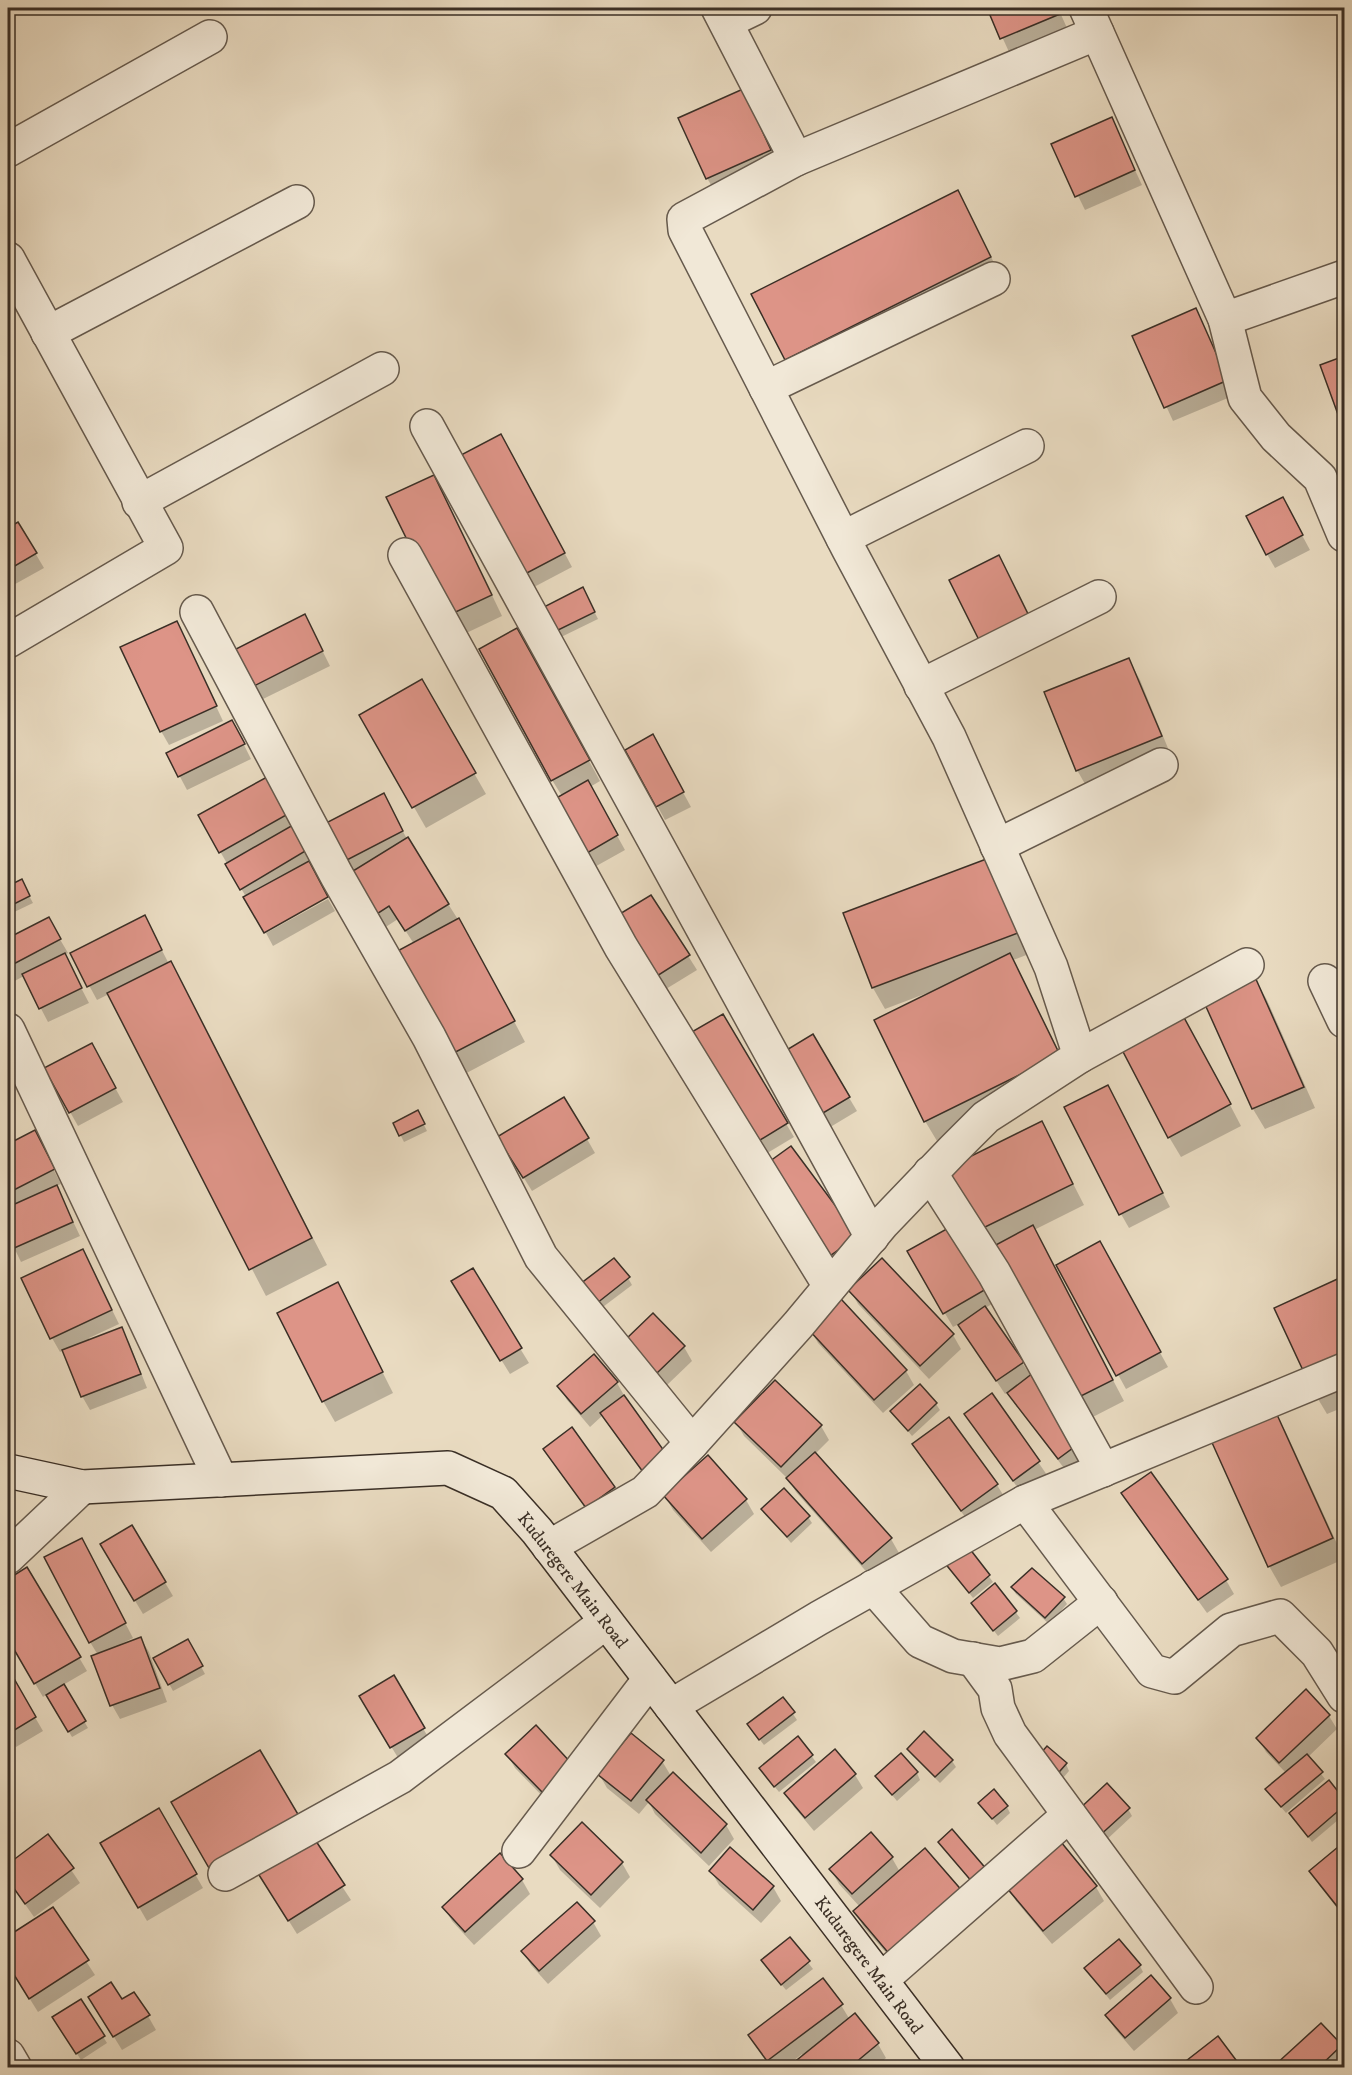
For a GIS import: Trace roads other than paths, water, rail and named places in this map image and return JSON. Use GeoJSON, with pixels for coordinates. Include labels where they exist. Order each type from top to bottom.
{"type":"FeatureCollection","features":[{"type":"Feature","properties":{"kind":"street"},"geometry":{"type":"LineString","coordinates":[[755,8],[722,15],[796,159]]}},
{"type":"Feature","properties":{"kind":"street"},"geometry":{"type":"LineString","coordinates":[[1080,1056],[1051,967],[949,737],[685,230],[684,219],[796,159],[1092,20],[1225,319],[1245,398],[1275,437],[1332,473],[1344,535]]}},
{"type":"Feature","properties":{"kind":"street"},"geometry":{"type":"LineString","coordinates":[[8,150],[210,37]]}},
{"type":"Feature","properties":{"kind":"street"},"geometry":{"type":"LineString","coordinates":[[48,333],[297,202]]}},
{"type":"Feature","properties":{"kind":"street"},"geometry":{"type":"LineString","coordinates":[[8,259],[166,548],[8,641]]}},
{"type":"Feature","properties":{"kind":"street"},"geometry":{"type":"LineString","coordinates":[[1225,319],[1344,277]]}},
{"type":"Feature","properties":{"kind":"street"},"geometry":{"type":"LineString","coordinates":[[766,388],[993,279]]}},
{"type":"Feature","properties":{"kind":"street"},"geometry":{"type":"LineString","coordinates":[[139,502],[382,369]]}},
{"type":"Feature","properties":{"kind":"street"},"geometry":{"type":"LineString","coordinates":[[427,426],[872,1237]]}},
{"type":"Feature","properties":{"kind":"street"},"geometry":{"type":"LineString","coordinates":[[843,537],[1027,446]]}},
{"type":"Feature","properties":{"kind":"street"},"geometry":{"type":"LineString","coordinates":[[405,555],[621,947],[830,1286]]}},
{"type":"Feature","properties":{"kind":"street"},"geometry":{"type":"LineString","coordinates":[[921,686],[1099,597]]}},
{"type":"Feature","properties":{"kind":"street"},"geometry":{"type":"LineString","coordinates":[[197,612],[337,876],[429,1037],[541,1257],[692,1443]]}},
{"type":"Feature","properties":{"kind":"street"},"geometry":{"type":"LineString","coordinates":[[997,846],[1161,765]]}},
{"type":"Feature","properties":{"kind":"street"},"geometry":{"type":"LineString","coordinates":[[549,1548],[645,1492],[798,1325],[872,1237],[930,1173],[986,1117],[1080,1056],[1246,965]]}},
{"type":"Feature","properties":{"kind":"street"},"geometry":{"type":"LineString","coordinates":[[1325,981],[1344,1021]]}},
{"type":"Feature","properties":{"kind":"street"},"geometry":{"type":"LineString","coordinates":[[8,1030],[221,1480]]}},
{"type":"Feature","properties":{"kind":"street"},"geometry":{"type":"LineString","coordinates":[[930,1173],[994,1273],[1103,1470]]}},
{"type":"Feature","properties":{"kind":"street"},"geometry":{"type":"LineString","coordinates":[[671,1706],[873,1587],[1026,1502],[1344,1370]]}},
{"type":"Feature","properties":{"kind":"street","name":"Kuduregere Main Road"},"geometry":{"type":"LineString","coordinates":[[8,1471],[82,1487],[448,1468],[503,1493],[549,1548],[948,2067]]}},
{"type":"Feature","properties":{"kind":"street"},"geometry":{"type":"LineString","coordinates":[[8,1557],[82,1487]]}},
{"type":"Feature","properties":{"kind":"street"},"geometry":{"type":"LineString","coordinates":[[1026,1502],[1152,1671],[1174,1677],[1231,1630],[1280,1616],[1317,1653],[1344,1696]]}},
{"type":"Feature","properties":{"kind":"street"},"geometry":{"type":"LineString","coordinates":[[873,1587],[920,1641],[953,1656],[1000,1664],[1033,1656],[1101,1602]]}},
{"type":"Feature","properties":{"kind":"street"},"geometry":{"type":"LineString","coordinates":[[225,1874],[400,1778],[606,1622]]}},
{"type":"Feature","properties":{"kind":"street"},"geometry":{"type":"LineString","coordinates":[[972,1659],[995,1689],[998,1708],[1010,1734],[1196,1987]]}},
{"type":"Feature","properties":{"kind":"street"},"geometry":{"type":"LineString","coordinates":[[519,1851],[650,1679]]}},
{"type":"Feature","properties":{"kind":"street"},"geometry":{"type":"LineString","coordinates":[[880,1980],[1069,1815]]}},
{"type":"Feature","properties":{"kind":"street"},"geometry":{"type":"LineString","coordinates":[[8,2056],[15,2067]]}}]}
